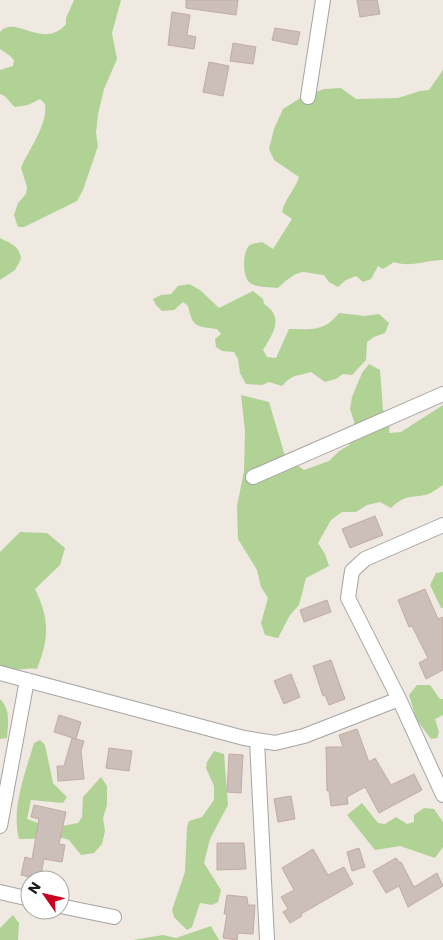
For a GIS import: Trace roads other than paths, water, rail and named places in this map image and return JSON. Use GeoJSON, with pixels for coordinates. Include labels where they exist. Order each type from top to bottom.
{"type":"FeatureCollection","features":[{"type":"Feature","properties":{"kind":"street"},"geometry":{"type":"LineString","coordinates":[[308,97],[323,0]]}},
{"type":"Feature","properties":{"kind":"street"},"geometry":{"type":"LineString","coordinates":[[254,477],[443,394]]}},
{"type":"Feature","properties":{"kind":"street"},"geometry":{"type":"LineString","coordinates":[[443,525],[365,559],[352,572],[348,598],[399,699],[443,795]]}},
{"type":"Feature","properties":{"kind":"street"},"geometry":{"type":"LineString","coordinates":[[0,673],[258,741],[275,743],[304,736],[399,699]]}},
{"type":"Feature","properties":{"kind":"street"},"geometry":{"type":"LineString","coordinates":[[0,826],[27,680]]}},
{"type":"Feature","properties":{"kind":"street"},"geometry":{"type":"LineString","coordinates":[[258,741],[267,940]]}},
{"type":"Feature","properties":{"kind":"street"},"geometry":{"type":"LineString","coordinates":[[0,892],[20,897]]}},
{"type":"Feature","properties":{"kind":"street"},"geometry":{"type":"LineString","coordinates":[[70,908],[114,917]]}}]}
